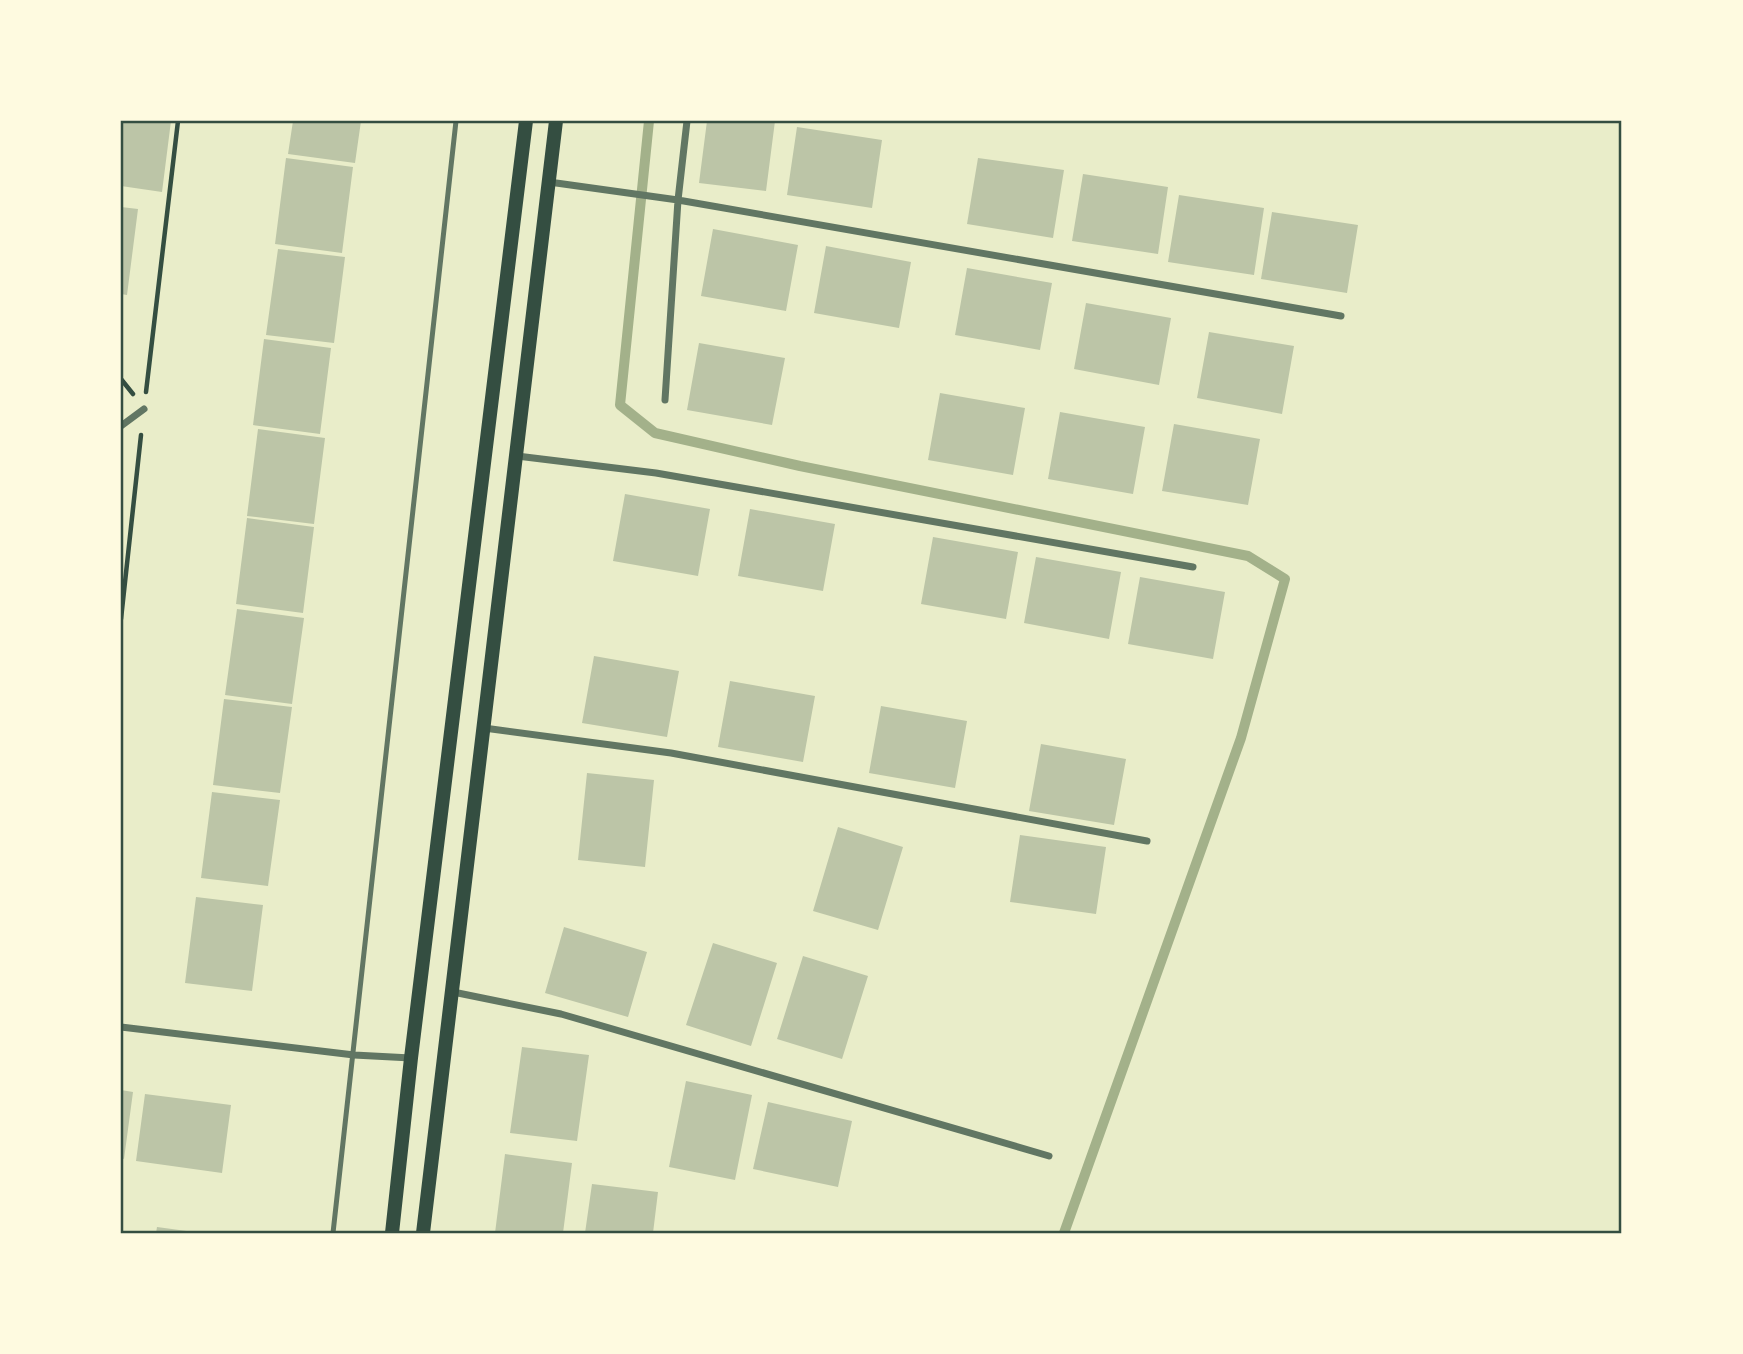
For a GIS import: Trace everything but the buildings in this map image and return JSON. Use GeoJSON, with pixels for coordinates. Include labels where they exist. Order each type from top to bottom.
{"type":"FeatureCollection","features":[{"type":"Feature","properties":{"kind":"main road"},"geometry":{"type":"LineString","coordinates":[[392,1233],[526,121]]}},
{"type":"Feature","properties":{"kind":"main road"},"geometry":{"type":"LineString","coordinates":[[423,1233],[556,121]]}},
{"type":"Feature","properties":{"kind":"street"},"geometry":{"type":"LineString","coordinates":[[665,400],[678,200],[687,121]]}},
{"type":"Feature","properties":{"kind":"street"},"geometry":{"type":"LineString","coordinates":[[549,182],[678,200],[1341,316]]}},
{"type":"Feature","properties":{"kind":"street"},"geometry":{"type":"LineString","coordinates":[[121,426],[144,409]]}},
{"type":"Feature","properties":{"kind":"street"},"geometry":{"type":"LineString","coordinates":[[517,456],[656,473],[1193,567]]}},
{"type":"Feature","properties":{"kind":"street"},"geometry":{"type":"LineString","coordinates":[[484,728],[671,752],[1147,841]]}},
{"type":"Feature","properties":{"kind":"street"},"geometry":{"type":"LineString","coordinates":[[453,992],[561,1014],[1049,1156]]}},
{"type":"Feature","properties":{"kind":"street"},"geometry":{"type":"LineString","coordinates":[[121,1027],[354,1055],[411,1058]]}},
{"type":"Feature","properties":{"kind":"lane"},"geometry":{"type":"LineString","coordinates":[[333,1233],[456,121]]}},
{"type":"Feature","properties":{"kind":"path"},"geometry":{"type":"LineString","coordinates":[[121,618],[178,121]]}},
{"type":"Feature","properties":{"kind":"waterway"},"geometry":{"type":"LineString","coordinates":[[649,121],[620,405],[655,433],[800,466],[1248,556],[1285,579],[1241,738],[1064,1233]]}}]}
